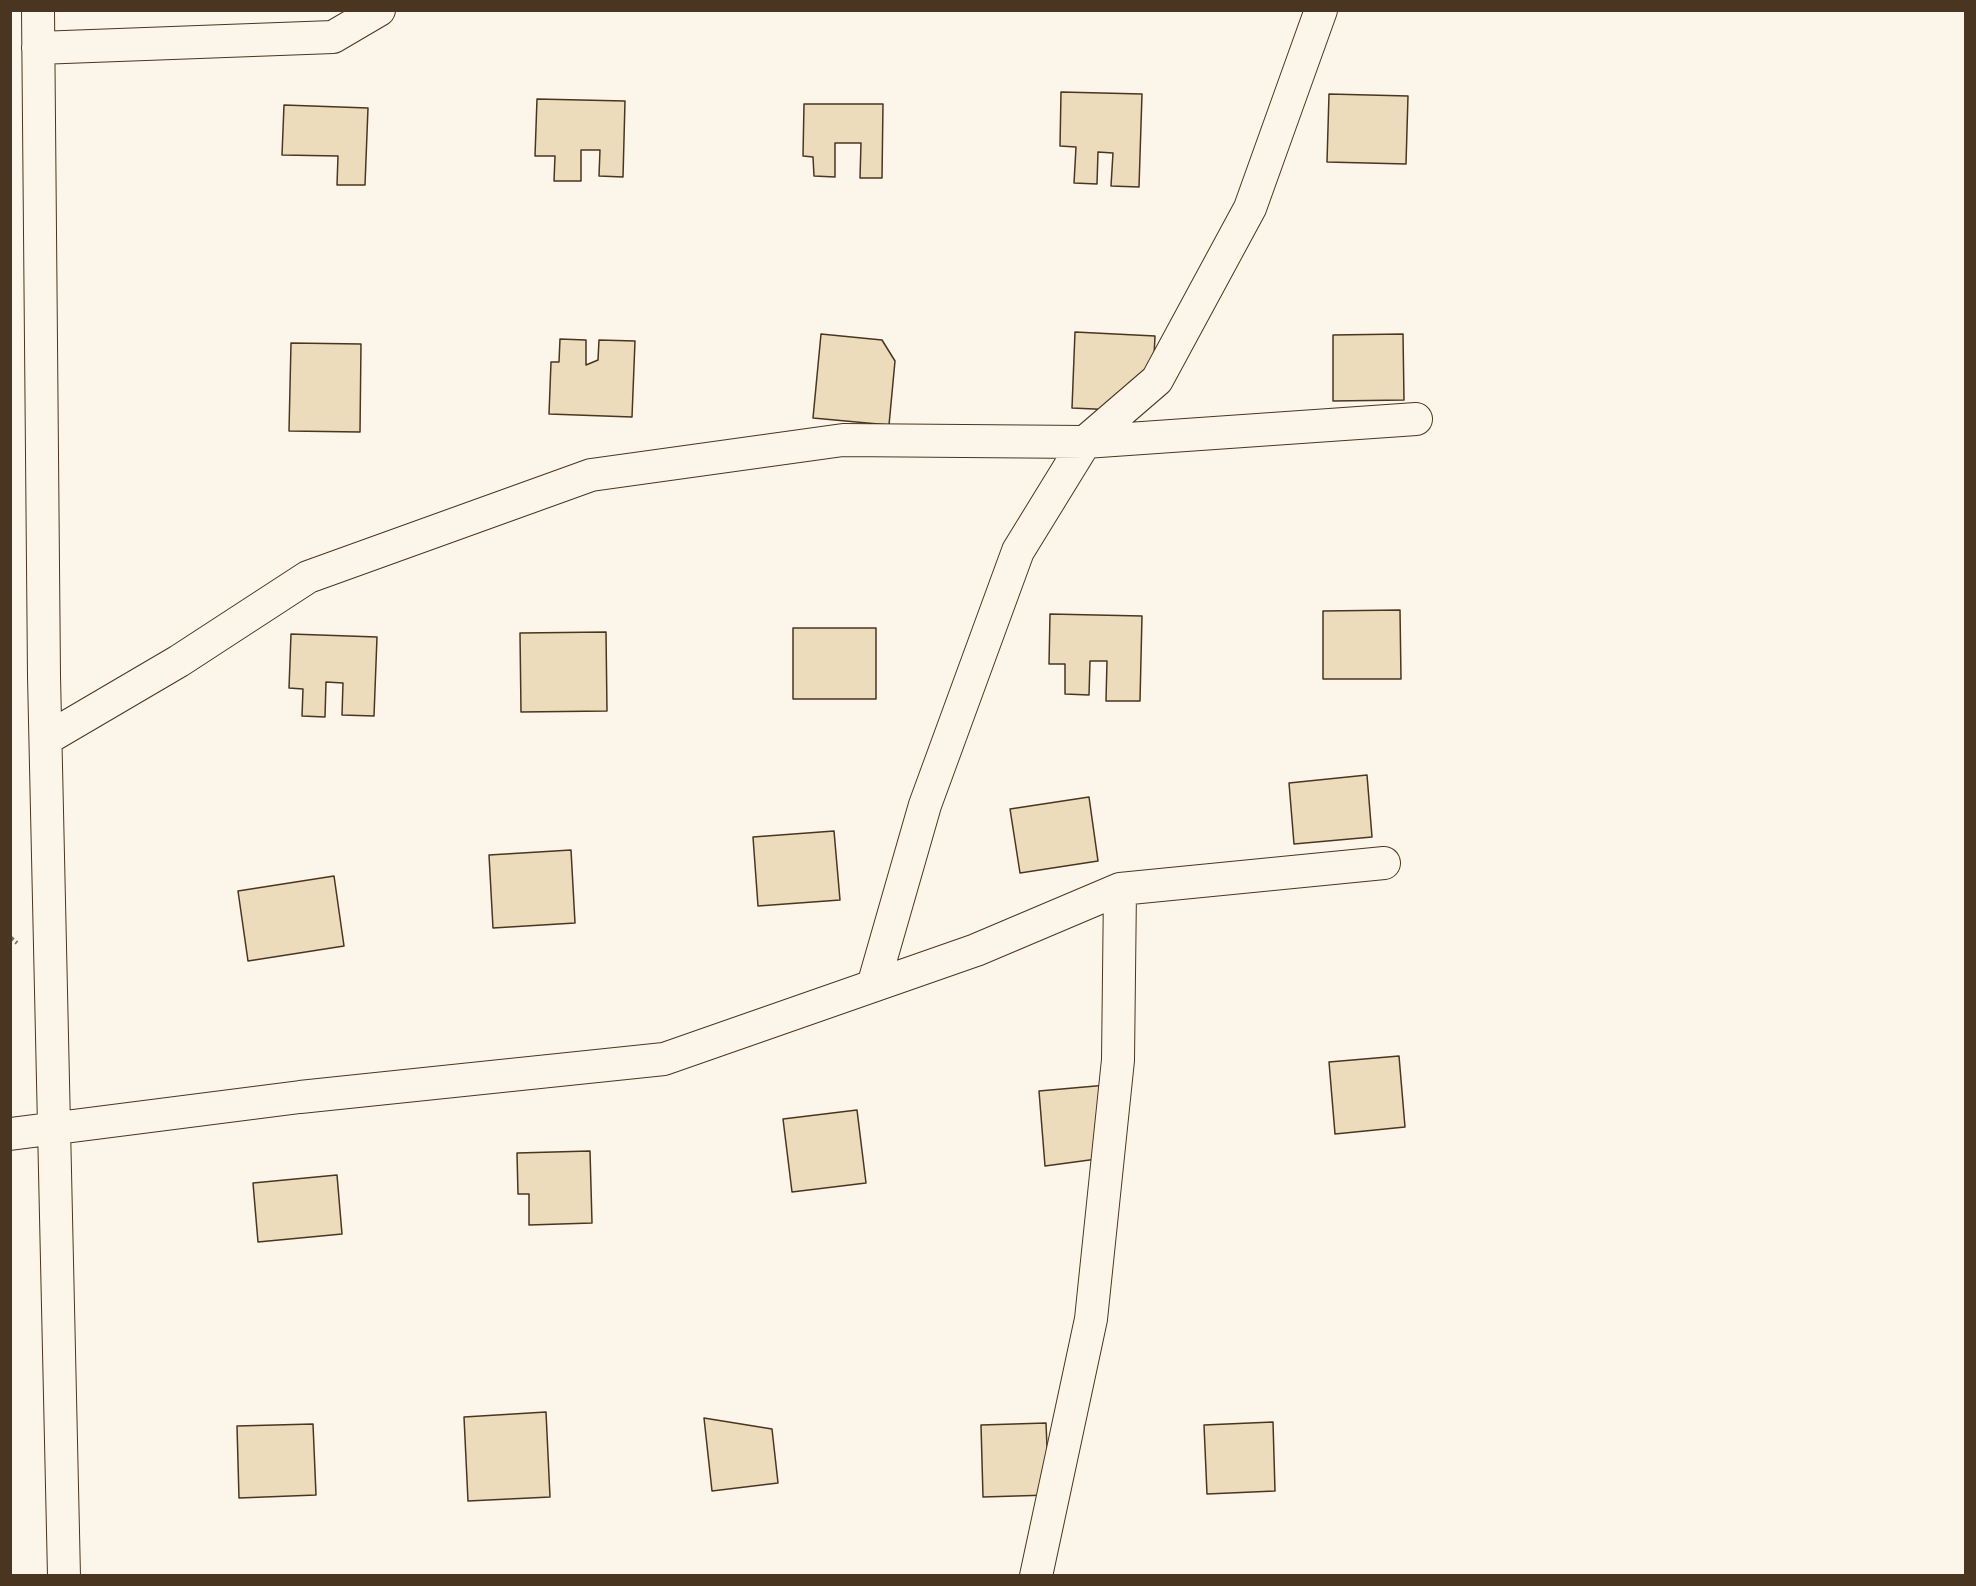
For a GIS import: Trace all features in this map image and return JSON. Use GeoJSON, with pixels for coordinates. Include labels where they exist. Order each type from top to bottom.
{"type":"FeatureCollection","features":[{"type":"Feature","properties":{"kind":"street"},"geometry":{"type":"LineString","coordinates":[[38,10],[46,739],[64,1575]]}},
{"type":"Feature","properties":{"kind":"street"},"geometry":{"type":"LineString","coordinates":[[38,48],[333,37],[379,10]]}},
{"type":"Feature","properties":{"kind":"street"},"geometry":{"type":"LineString","coordinates":[[873,986],[925,805],[1018,551],[1085,442],[1157,380],[1250,208],[1321,10]]}},
{"type":"Feature","properties":{"kind":"street"},"geometry":{"type":"LineString","coordinates":[[46,739],[179,661],[308,577],[591,475],[843,440],[1085,442],[1416,419]]}},
{"type":"Feature","properties":{"kind":"street"},"geometry":{"type":"LineString","coordinates":[[10,1134],[300,1097],[664,1059],[976,950],[1120,889],[1384,863]]}},
{"type":"Feature","properties":{"kind":"street"},"geometry":{"type":"LineString","coordinates":[[1036,1575],[1091,1319],[1118,1060],[1120,889]]}},
{"type":"Feature","properties":{"kind":"building"},"geometry":{"type":"Polygon","coordinates":[[[1061,92],[1142,94],[1139,187],[1111,186],[1113,153],[1098,152],[1097,184],[1074,183],[1076,147],[1060,146],[1061,92]]]}},
{"type":"Feature","properties":{"kind":"building"},"geometry":{"type":"Polygon","coordinates":[[[1329,94],[1408,96],[1406,164],[1327,162],[1329,94]]]}},
{"type":"Feature","properties":{"kind":"building"},"geometry":{"type":"Polygon","coordinates":[[[537,99],[625,101],[623,177],[599,176],[600,150],[581,150],[581,181],[554,181],[555,156],[535,156],[537,99]]]}},
{"type":"Feature","properties":{"kind":"building"},"geometry":{"type":"Polygon","coordinates":[[[804,104],[883,104],[882,178],[860,178],[861,143],[835,143],[835,177],[814,176],[813,157],[803,156],[804,104]]]}},
{"type":"Feature","properties":{"kind":"building"},"geometry":{"type":"Polygon","coordinates":[[[284,105],[368,108],[365,185],[337,185],[338,156],[282,155],[284,105]]]}},
{"type":"Feature","properties":{"kind":"building"},"geometry":{"type":"Polygon","coordinates":[[[1075,332],[1155,336],[1153,377],[1116,410],[1072,408],[1075,332]]]}},
{"type":"Feature","properties":{"kind":"building"},"geometry":{"type":"Polygon","coordinates":[[[821,334],[882,340],[895,361],[889,425],[813,418],[821,334]]]}},
{"type":"Feature","properties":{"kind":"building"},"geometry":{"type":"Polygon","coordinates":[[[1403,334],[1404,400],[1333,401],[1333,335],[1403,334]]]}},
{"type":"Feature","properties":{"kind":"building"},"geometry":{"type":"Polygon","coordinates":[[[560,339],[586,340],[586,365],[598,360],[599,340],[635,341],[632,417],[549,414],[551,362],[559,362],[560,339]]]}},
{"type":"Feature","properties":{"kind":"building"},"geometry":{"type":"Polygon","coordinates":[[[291,343],[361,344],[360,432],[289,431],[291,343]]]}},
{"type":"Feature","properties":{"kind":"building"},"geometry":{"type":"Polygon","coordinates":[[[1400,610],[1401,679],[1323,679],[1323,611],[1400,610]]]}},
{"type":"Feature","properties":{"kind":"building"},"geometry":{"type":"Polygon","coordinates":[[[1050,614],[1142,616],[1140,701],[1106,701],[1107,661],[1090,661],[1089,695],[1065,694],[1065,664],[1049,664],[1050,614]]]}},
{"type":"Feature","properties":{"kind":"building"},"geometry":{"type":"Polygon","coordinates":[[[793,628],[876,628],[876,699],[793,699],[793,628]]]}},
{"type":"Feature","properties":{"kind":"building"},"geometry":{"type":"Polygon","coordinates":[[[606,632],[607,711],[521,712],[520,633],[606,632]]]}},
{"type":"Feature","properties":{"kind":"building"},"geometry":{"type":"Polygon","coordinates":[[[291,634],[377,637],[374,716],[342,715],[343,683],[326,682],[325,717],[302,716],[303,689],[289,688],[291,634]]]}},
{"type":"Feature","properties":{"kind":"building"},"geometry":{"type":"Polygon","coordinates":[[[1367,775],[1372,837],[1294,844],[1289,783],[1367,775]]]}},
{"type":"Feature","properties":{"kind":"building"},"geometry":{"type":"Polygon","coordinates":[[[1089,797],[1098,861],[1020,873],[1010,809],[1089,797]]]}},
{"type":"Feature","properties":{"kind":"building"},"geometry":{"type":"Polygon","coordinates":[[[834,831],[840,900],[758,906],[753,837],[834,831]]]}},
{"type":"Feature","properties":{"kind":"building"},"geometry":{"type":"Polygon","coordinates":[[[571,850],[575,923],[493,928],[489,855],[571,850]]]}},
{"type":"Feature","properties":{"kind":"building"},"geometry":{"type":"Polygon","coordinates":[[[334,876],[344,946],[248,961],[238,891],[334,876]]]}},
{"type":"Feature","properties":{"kind":"building"},"geometry":{"type":"Polygon","coordinates":[[[1399,1056],[1405,1127],[1335,1134],[1329,1062],[1399,1056]]]}},
{"type":"Feature","properties":{"kind":"building"},"geometry":{"type":"Polygon","coordinates":[[[1107,1085],[1097,1159],[1045,1166],[1039,1091],[1107,1085]]]}},
{"type":"Feature","properties":{"kind":"building"},"geometry":{"type":"Polygon","coordinates":[[[857,1110],[866,1183],[792,1192],[783,1119],[857,1110]]]}},
{"type":"Feature","properties":{"kind":"building"},"geometry":{"type":"Polygon","coordinates":[[[590,1151],[592,1223],[529,1225],[529,1194],[518,1194],[517,1153],[590,1151]]]}},
{"type":"Feature","properties":{"kind":"building"},"geometry":{"type":"Polygon","coordinates":[[[337,1175],[342,1234],[258,1242],[253,1183],[337,1175]]]}},
{"type":"Feature","properties":{"kind":"building"},"geometry":{"type":"Polygon","coordinates":[[[546,1412],[550,1497],[468,1501],[464,1417],[546,1412]]]}},
{"type":"Feature","properties":{"kind":"building"},"geometry":{"type":"Polygon","coordinates":[[[704,1418],[772,1429],[778,1483],[712,1491],[704,1418]]]}},
{"type":"Feature","properties":{"kind":"building"},"geometry":{"type":"Polygon","coordinates":[[[1273,1422],[1275,1491],[1207,1494],[1204,1425],[1273,1422]]]}},
{"type":"Feature","properties":{"kind":"building"},"geometry":{"type":"Polygon","coordinates":[[[1046,1423],[1049,1495],[983,1497],[981,1425],[1046,1423]]]}},
{"type":"Feature","properties":{"kind":"building"},"geometry":{"type":"Polygon","coordinates":[[[313,1424],[316,1495],[239,1498],[237,1426],[313,1424]]]}}]}
